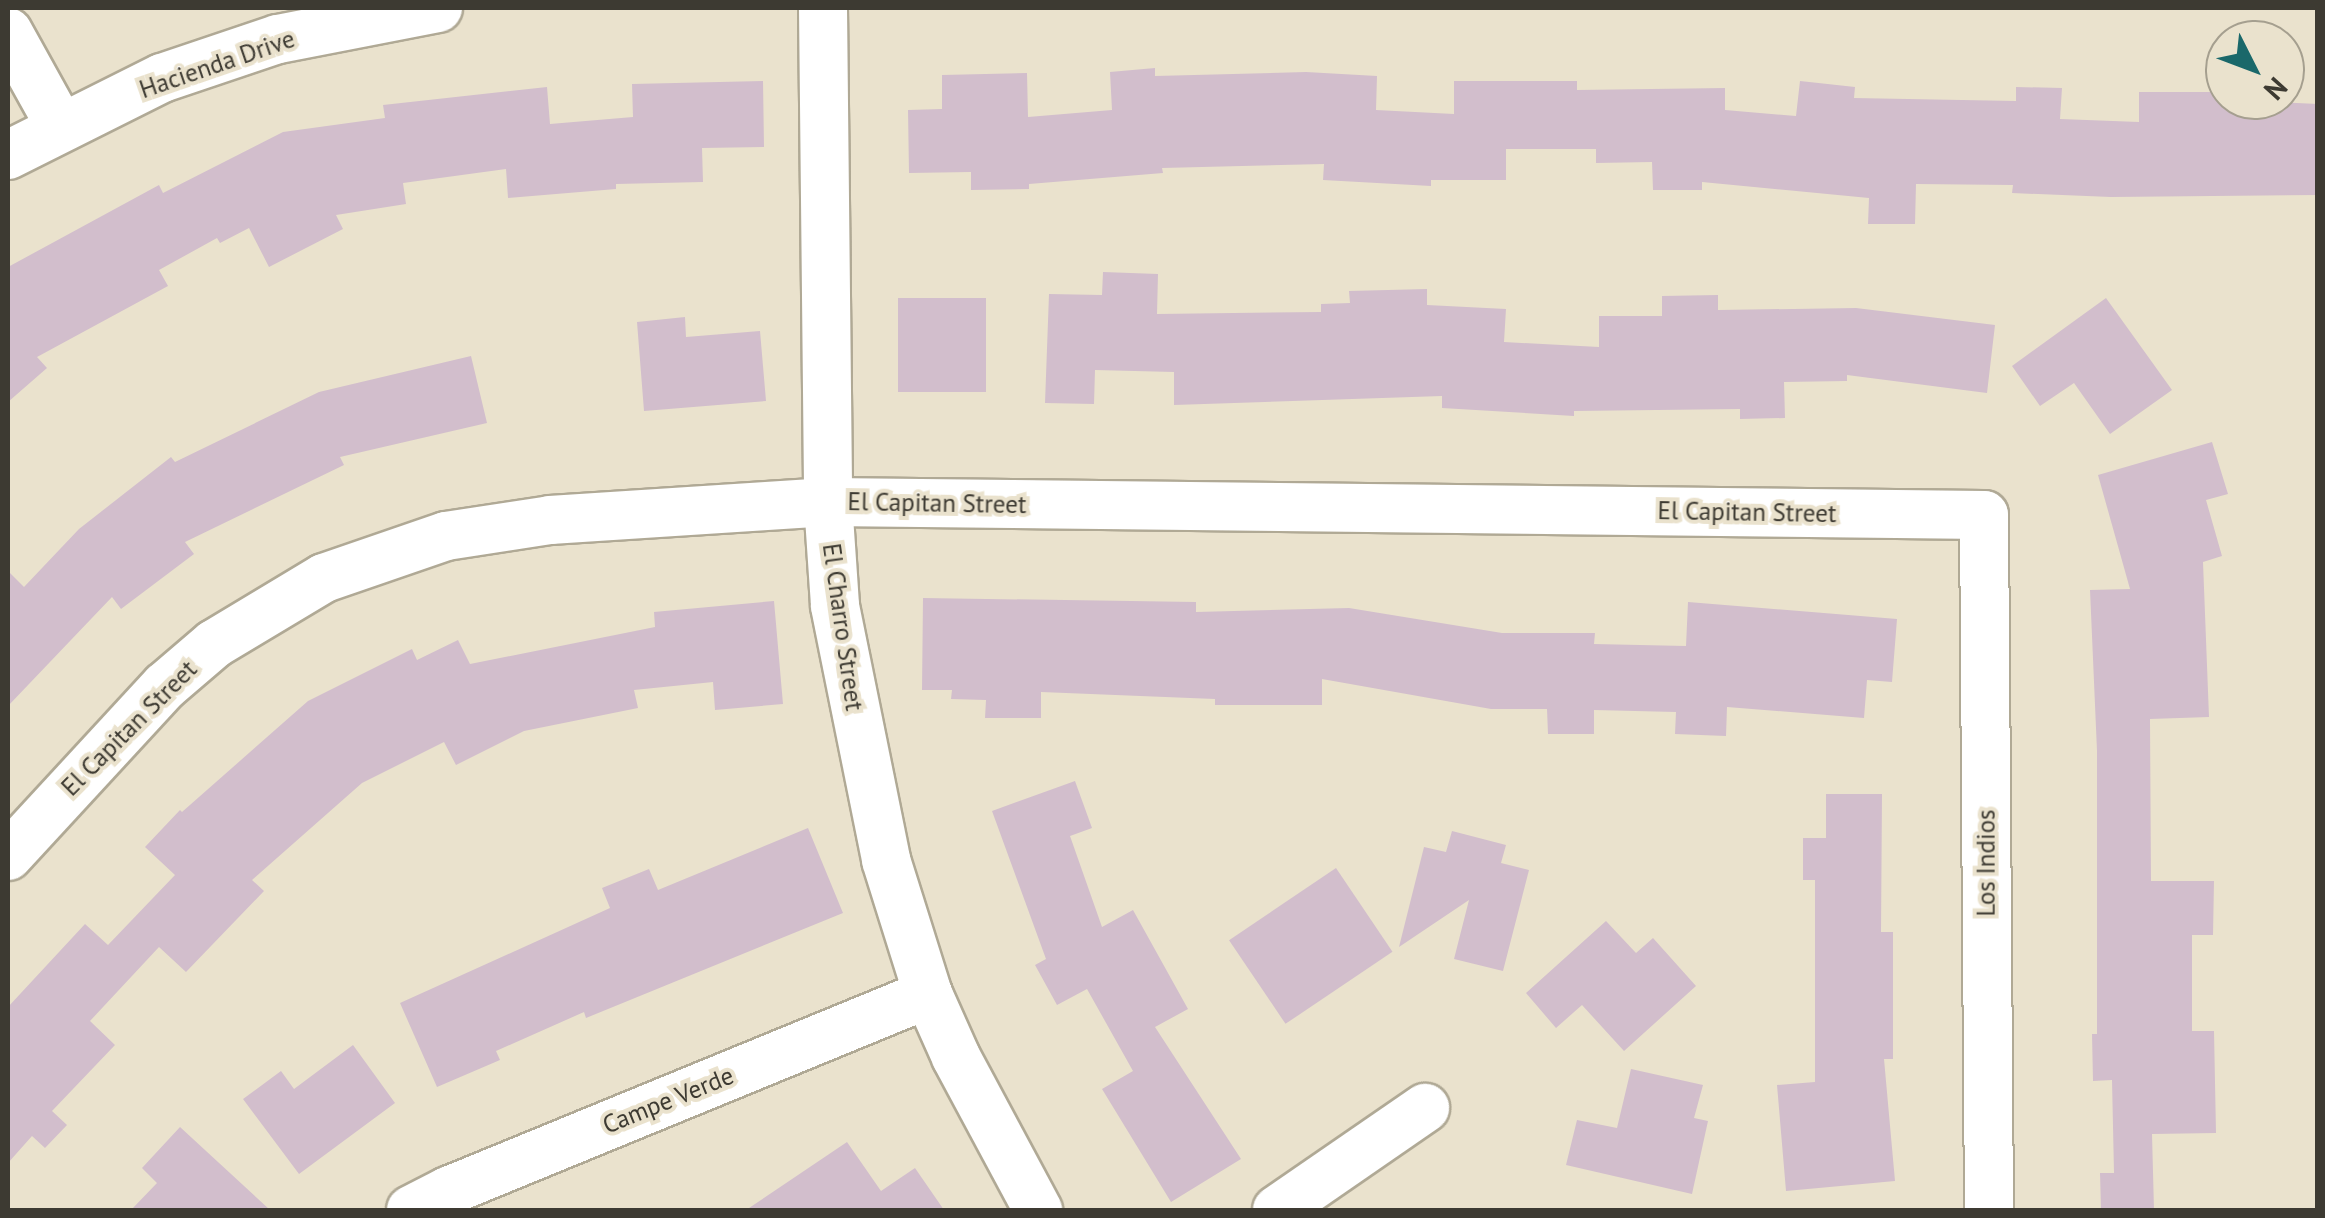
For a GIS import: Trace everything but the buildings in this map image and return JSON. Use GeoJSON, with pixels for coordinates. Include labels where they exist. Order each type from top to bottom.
{"type":"FeatureCollection","features":[{"type":"Feature","properties":{"kind":"street","name":"Hacienda Drive"},"geometry":{"type":"LineString","coordinates":[[8,154],[162,78],[278,39],[438,8]]}},
{"type":"Feature","properties":{"kind":"street","name":"El Charro Street"},"geometry":{"type":"LineString","coordinates":[[823,8],[828,502],[835,606],[886,860],[928,994],[956,1057],[1038,1210]]}},
{"type":"Feature","properties":{"kind":"street"},"geometry":{"type":"LineString","coordinates":[[8,32],[60,126]]}},
{"type":"Feature","properties":{"kind":"street","name":"El Capitan Street"},"geometry":{"type":"LineString","coordinates":[[8,856],[165,686],[214,644],[324,578],[446,536],[550,520],[828,502],[1984,515]]}},
{"type":"Feature","properties":{"kind":"street","name":"Los Indios"},"geometry":{"type":"LineString","coordinates":[[1984,515],[1989,1210]]}},
{"type":"Feature","properties":{"kind":"street","name":"Campe Verde"},"geometry":{"type":"LineString","coordinates":[[411,1210],[448,1190],[928,994]]}},
{"type":"Feature","properties":{"kind":"street"},"geometry":{"type":"LineString","coordinates":[[1277,1210],[1425,1108]]}}]}
